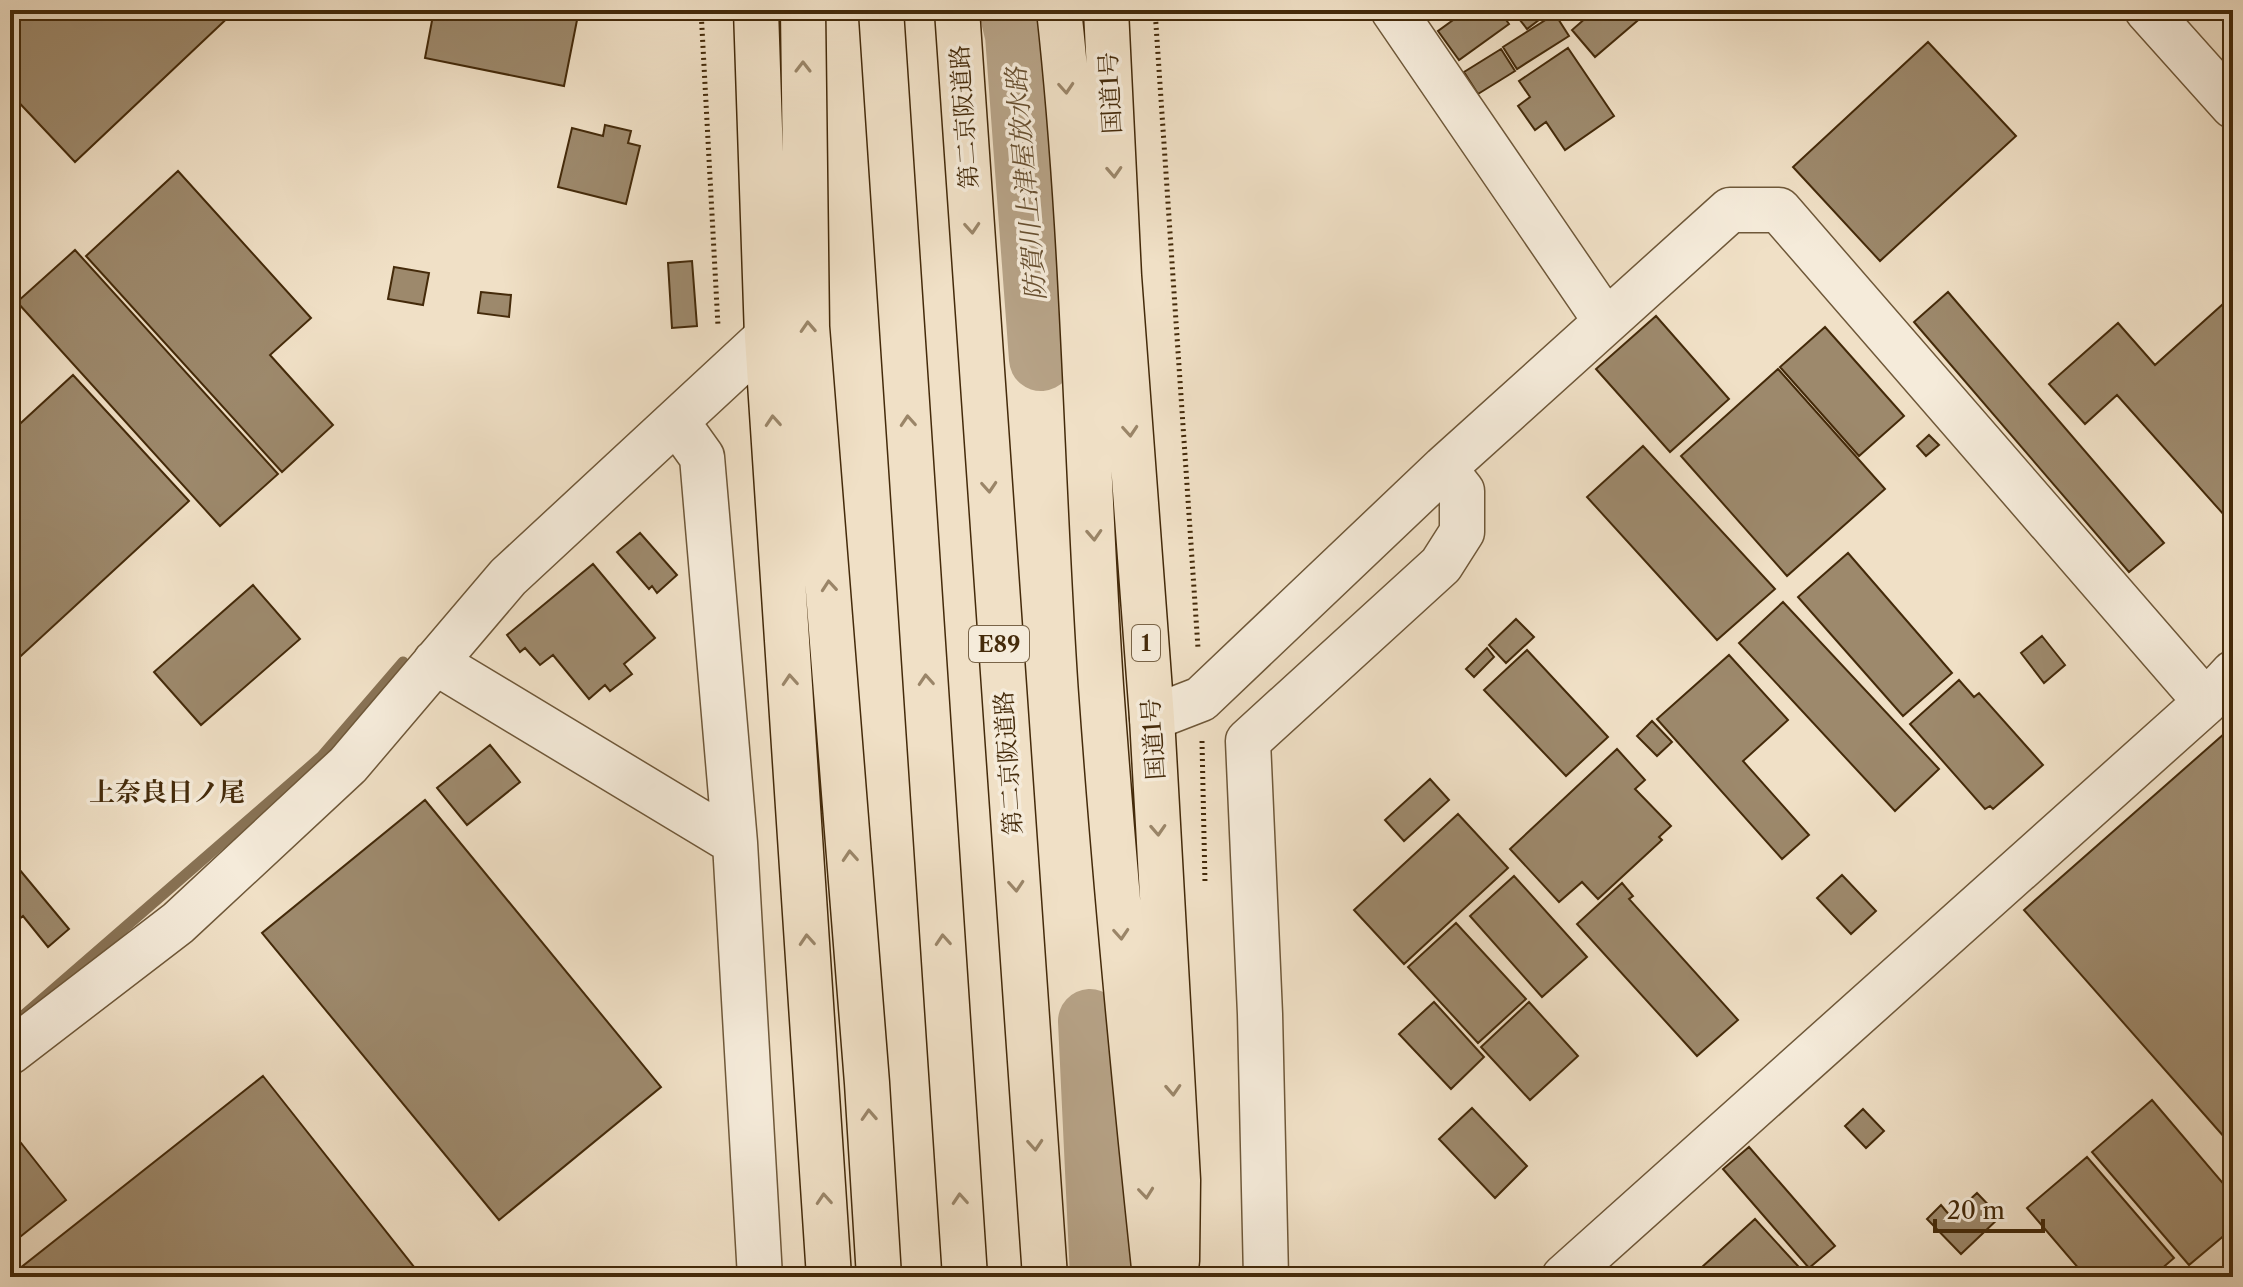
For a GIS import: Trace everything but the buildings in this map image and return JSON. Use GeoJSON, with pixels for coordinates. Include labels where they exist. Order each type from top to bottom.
{"type":"FeatureCollection","features":[{"type":"Feature","properties":{"kind":"highway"},"geometry":{"type":"LineString","coordinates":[[756,10],[767,337],[829,1277]]}},
{"type":"Feature","properties":{"kind":"highway"},"geometry":{"type":"LineString","coordinates":[[803,10],[807,327],[836,664],[879,1277]]}},
{"type":"Feature","properties":{"kind":"highway"},"geometry":{"type":"LineString","coordinates":[[881,10],[965,1277]]}},
{"type":"Feature","properties":{"kind":"highway","name":"第二京阪道路"},"geometry":{"type":"LineString","coordinates":[[957,10],[1045,1277]]}},
{"type":"Feature","properties":{"kind":"highway"},"geometry":{"type":"LineString","coordinates":[[1059,10],[1084,346],[1101,684],[1127,1013],[1155,1277]]}},
{"type":"Feature","properties":{"kind":"highway","name":"国道1号"},"geometry":{"type":"LineString","coordinates":[[1106,10],[1119,276],[1152,718],[1178,1180],[1177,1277]]}},
{"type":"Feature","properties":{"kind":"street"},"geometry":{"type":"LineString","coordinates":[[1393,10],[1605,320]]}},
{"type":"Feature","properties":{"kind":"street"},"geometry":{"type":"LineString","coordinates":[[2147,10],[2233,106]]}},
{"type":"Feature","properties":{"kind":"street"},"geometry":{"type":"LineString","coordinates":[[1152,718],[1201,699],[1444,468],[1730,210],[1779,210],[2220,687],[1564,1277]]}},
{"type":"Feature","properties":{"kind":"street"},"geometry":{"type":"LineString","coordinates":[[10,1052],[178,923],[348,765],[508,577],[767,337]]}},
{"type":"Feature","properties":{"kind":"street"},"geometry":{"type":"LineString","coordinates":[[677,422],[702,457],[735,843],[760,1277]]}},
{"type":"Feature","properties":{"kind":"street"},"geometry":{"type":"LineString","coordinates":[[1266,1277],[1260,1014],[1248,741],[1441,565],[1462,532],[1462,491],[1444,468]]}},
{"type":"Feature","properties":{"kind":"street"},"geometry":{"type":"LineString","coordinates":[[435,662],[735,843]]}},
{"type":"Feature","properties":{"kind":"path"},"geometry":{"type":"LineString","coordinates":[[1155,10],[1201,699],[1205,885]]}},
{"type":"Feature","properties":{"kind":"waterway","name":"防賀川上津屋放水路"},"geometry":{"type":"LineString","coordinates":[[1011,10],[1017,35],[1041,359]]}},
{"type":"Feature","properties":{"kind":"waterway"},"geometry":{"type":"LineString","coordinates":[[24,1015],[321,757],[403,662]]}},
{"type":"Feature","properties":{"kind":"waterway","name":"防賀川上津屋放水路"},"geometry":{"type":"LineString","coordinates":[[1090,1021],[1102,1277]]}},
{"type":"Feature","properties":{"kind":"district","name":"上奈良日ノ尾"},"geometry":{"type":"Point","coordinates":[167,792]}}]}
